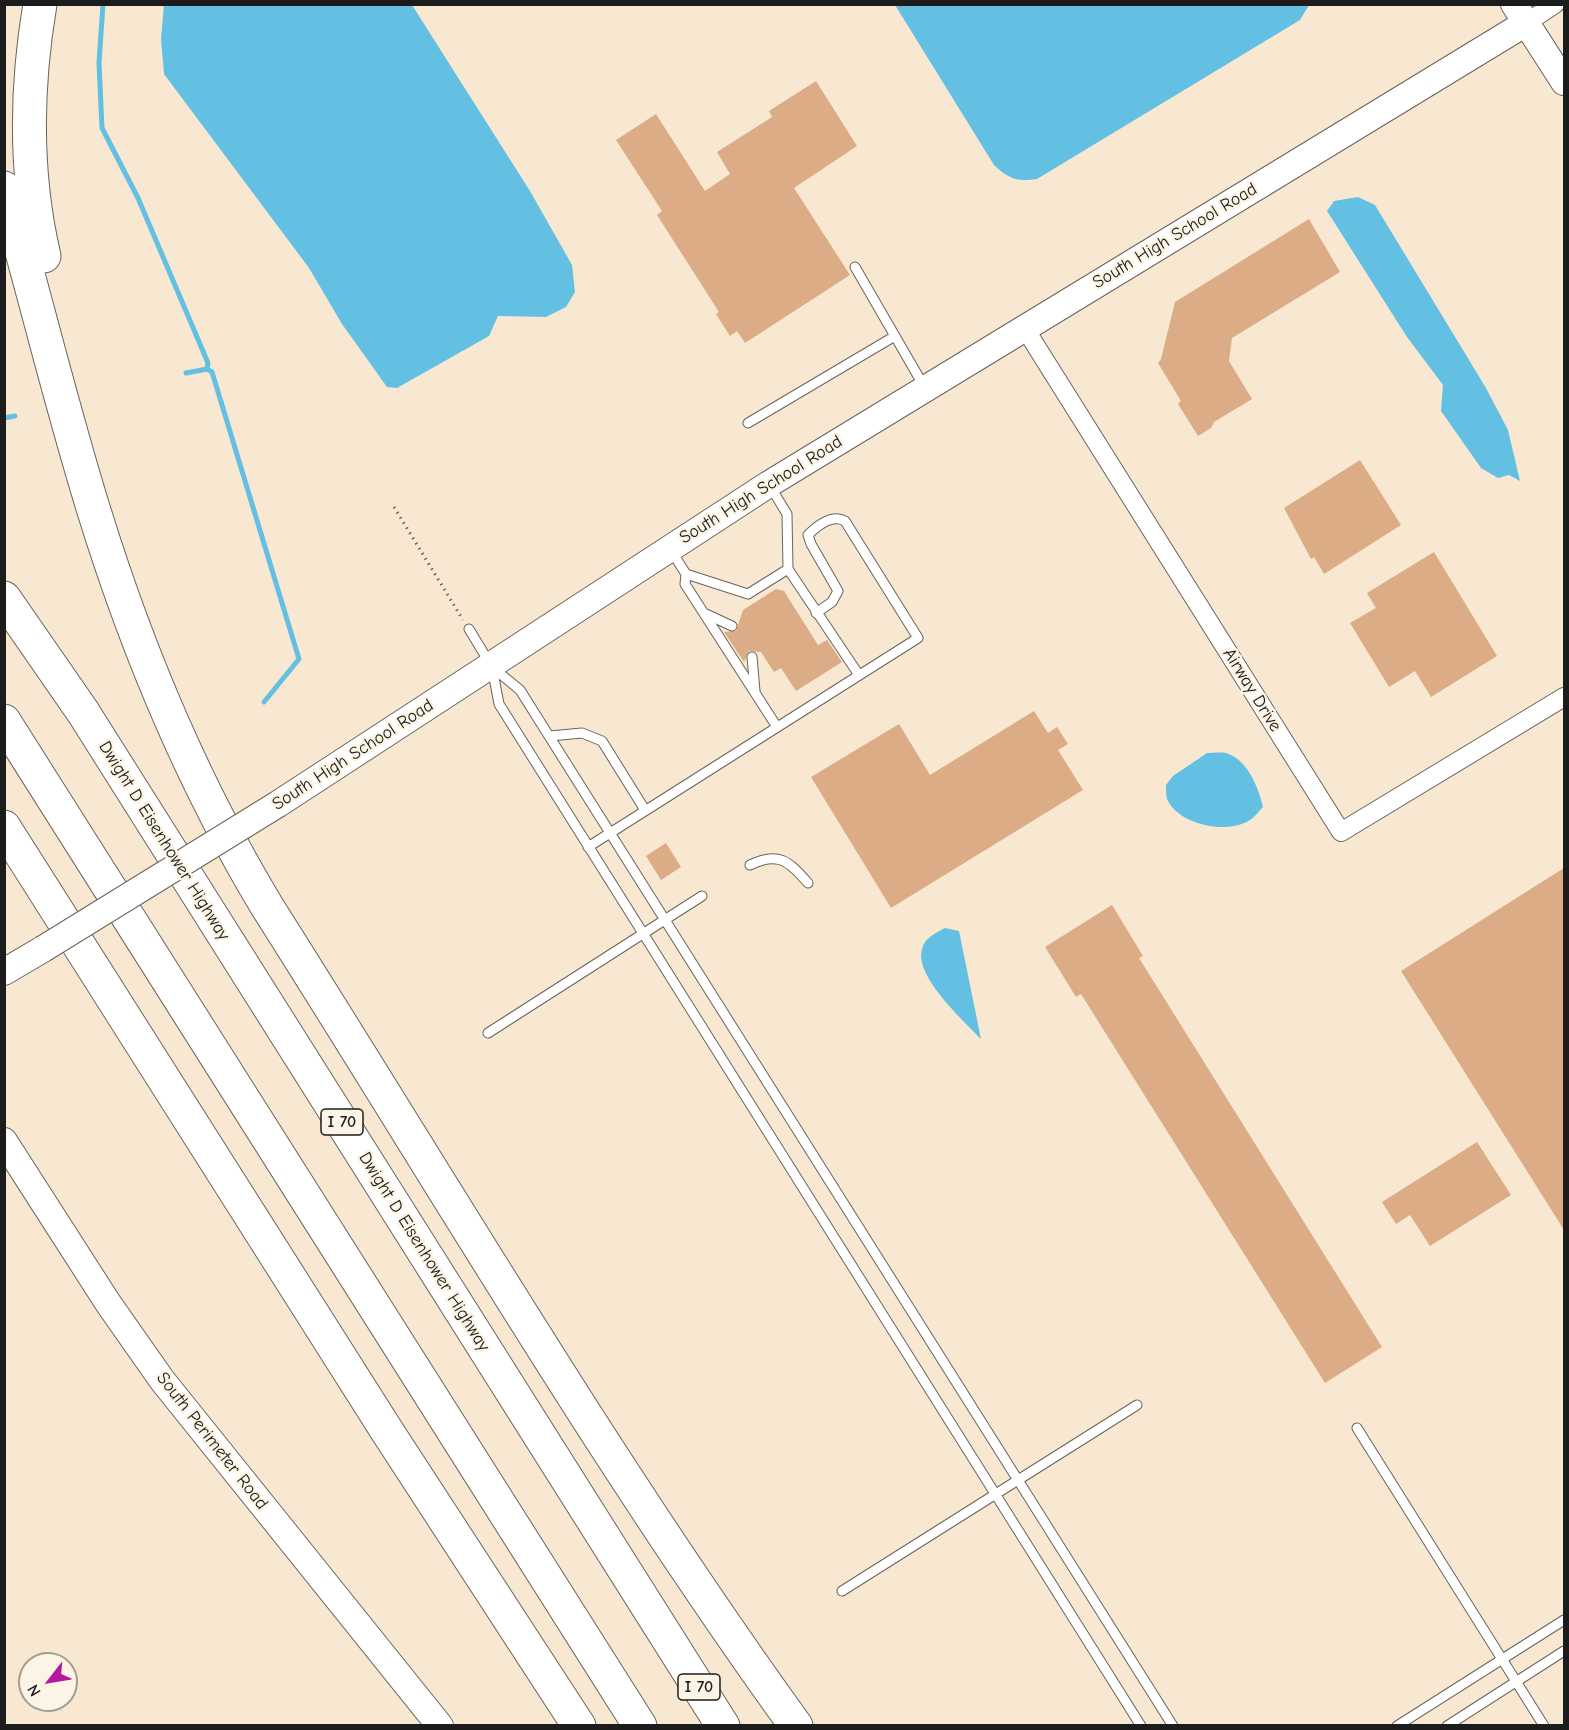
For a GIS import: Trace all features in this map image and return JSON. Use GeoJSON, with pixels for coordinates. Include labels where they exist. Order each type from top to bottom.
{"type":"FeatureCollection","features":[{"type":"Feature","properties":{"kind":"highway"},"geometry":{"type":"LineString","coordinates":[[40,4],[32,64],[30,114],[31,169],[38,233],[143,651]]}},
{"type":"Feature","properties":{"kind":"highway"},"geometry":{"type":"LineString","coordinates":[[4,188],[94,512],[143,651],[189,761],[222,828],[257,890],[650,1514],[743,1654],[796,1725]]}},
{"type":"Feature","properties":{"kind":"highway","name":"Dwight D Eisenhower Highway"},"geometry":{"type":"LineString","coordinates":[[4,598],[83,712],[723,1725]]}},
{"type":"Feature","properties":{"kind":"highway"},"geometry":{"type":"LineString","coordinates":[[4,721],[640,1725]]}},
{"type":"Feature","properties":{"kind":"highway"},"geometry":{"type":"LineString","coordinates":[[4,827],[387,1431],[579,1725]]}},
{"type":"Feature","properties":{"kind":"street"},"geometry":{"type":"LineString","coordinates":[[1555,4],[1520,14],[1564,82]]}},
{"type":"Feature","properties":{"kind":"street","name":"South High School Road"},"geometry":{"type":"LineString","coordinates":[[4,972],[278,804],[492,667],[769,484],[1024,327],[1520,14]]}},
{"type":"Feature","properties":{"kind":"street","name":"Airway Drive"},"geometry":{"type":"LineString","coordinates":[[1024,327],[1341,832],[1564,697]]}},
{"type":"Feature","properties":{"kind":"street","name":"South Perimeter Road"},"geometry":{"type":"LineString","coordinates":[[4,1141],[108,1303],[162,1380],[440,1725]]}},
{"type":"Feature","properties":{"kind":"lane"},"geometry":{"type":"LineString","coordinates":[[855,267],[925,388]]}},
{"type":"Feature","properties":{"kind":"lane"},"geometry":{"type":"LineString","coordinates":[[748,423],[895,336]]}},
{"type":"Feature","properties":{"kind":"lane"},"geometry":{"type":"LineString","coordinates":[[769,484],[787,514],[788,569],[859,675]]}},
{"type":"Feature","properties":{"kind":"lane"},"geometry":{"type":"LineString","coordinates":[[588,847],[918,638],[845,521],[839,518],[831,518],[808,535],[838,591],[832,602],[816,613]]}},
{"type":"Feature","properties":{"kind":"lane"},"geometry":{"type":"LineString","coordinates":[[669,548],[686,574],[685,584],[777,727]]}},
{"type":"Feature","properties":{"kind":"lane"},"geometry":{"type":"LineString","coordinates":[[686,574],[748,594],[788,569]]}},
{"type":"Feature","properties":{"kind":"lane"},"geometry":{"type":"LineString","coordinates":[[704,614],[732,626]]}},
{"type":"Feature","properties":{"kind":"lane"},"geometry":{"type":"LineString","coordinates":[[469,629],[492,667],[520,690],[550,736],[1173,1725]]}},
{"type":"Feature","properties":{"kind":"lane"},"geometry":{"type":"LineString","coordinates":[[752,657],[755,694]]}},
{"type":"Feature","properties":{"kind":"lane"},"geometry":{"type":"LineString","coordinates":[[492,667],[499,704],[1141,1725]]}},
{"type":"Feature","properties":{"kind":"lane"},"geometry":{"type":"LineString","coordinates":[[550,736],[582,734],[602,741],[645,810]]}},
{"type":"Feature","properties":{"kind":"lane"},"geometry":{"type":"LineString","coordinates":[[750,865],[763,859],[785,860],[808,882]]}},
{"type":"Feature","properties":{"kind":"lane"},"geometry":{"type":"LineString","coordinates":[[488,1033],[702,896]]}},
{"type":"Feature","properties":{"kind":"lane"},"geometry":{"type":"LineString","coordinates":[[842,1591],[1137,1405]]}},
{"type":"Feature","properties":{"kind":"lane"},"geometry":{"type":"LineString","coordinates":[[1357,1428],[1544,1725]]}},
{"type":"Feature","properties":{"kind":"lane"},"geometry":{"type":"LineString","coordinates":[[1397,1725],[1564,1620]]}},
{"type":"Feature","properties":{"kind":"lane"},"geometry":{"type":"LineString","coordinates":[[1447,1725],[1564,1651]]}},
{"type":"Feature","properties":{"kind":"path"},"geometry":{"type":"LineString","coordinates":[[394,507],[469,629]]}},
{"type":"Feature","properties":{"kind":"water"},"geometry":{"type":"Polygon","coordinates":[[[164,4],[412,5],[530,191],[572,265],[575,292],[566,307],[546,317],[498,316],[489,336],[397,388],[387,387],[342,324],[309,268],[164,74],[161,39],[164,4]]]}},
{"type":"Feature","properties":{"kind":"water"},"geometry":{"type":"Polygon","coordinates":[[[895,5],[1309,5],[1300,20],[1037,179],[1024,180],[1004,174],[994,165],[895,5]]]}},
{"type":"Feature","properties":{"kind":"water"},"geometry":{"type":"Polygon","coordinates":[[[1358,197],[1375,205],[1486,388],[1508,430],[1520,481],[1509,475],[1498,478],[1481,468],[1441,411],[1443,385],[1407,337],[1327,211],[1334,201],[1358,197]]]}},
{"type":"Feature","properties":{"kind":"water"},"geometry":{"type":"Polygon","coordinates":[[[1207,753],[1224,753],[1233,756],[1251,775],[1263,807],[1250,820],[1229,827],[1204,825],[1182,815],[1167,799],[1166,785],[1173,776],[1207,753]]]}},
{"type":"Feature","properties":{"kind":"water"},"geometry":{"type":"Polygon","coordinates":[[[945,928],[959,931],[981,1039],[932,984],[921,960],[923,945],[926,941],[945,928]]]}},
{"type":"Feature","properties":{"kind":"building"},"geometry":{"type":"Polygon","coordinates":[[[816,81],[857,146],[794,188],[850,275],[745,343],[737,331],[730,336],[716,314],[719,312],[657,215],[662,211],[616,140],[656,114],[705,191],[730,174],[717,152],[772,117],[769,111],[816,81]]]}},
{"type":"Feature","properties":{"kind":"building"},"geometry":{"type":"Polygon","coordinates":[[[1309,219],[1340,272],[1232,338],[1229,361],[1252,399],[1214,422],[1211,428],[1198,436],[1178,404],[1181,401],[1158,363],[1161,359],[1175,302],[1309,219]]]}},
{"type":"Feature","properties":{"kind":"building"},"geometry":{"type":"Polygon","coordinates":[[[1360,460],[1401,525],[1324,574],[1314,557],[1311,559],[1284,508],[1360,460]]]}},
{"type":"Feature","properties":{"kind":"building"},"geometry":{"type":"Polygon","coordinates":[[[1434,552],[1497,656],[1431,697],[1415,671],[1389,687],[1350,623],[1376,608],[1367,593],[1434,552]]]}},
{"type":"Feature","properties":{"kind":"building"},"geometry":{"type":"Polygon","coordinates":[[[776,589],[784,591],[818,645],[827,640],[842,662],[796,691],[781,668],[774,672],[761,652],[749,651],[744,662],[724,632],[736,631],[743,610],[776,589]]]}},
{"type":"Feature","properties":{"kind":"building"},"geometry":{"type":"Polygon","coordinates":[[[1034,711],[1048,733],[1057,727],[1068,744],[1058,750],[1083,790],[891,908],[811,777],[899,724],[930,775],[1034,711]]]}},
{"type":"Feature","properties":{"kind":"building"},"geometry":{"type":"Polygon","coordinates":[[[666,843],[681,867],[661,880],[646,856],[666,843]]]}},
{"type":"Feature","properties":{"kind":"building"},"geometry":{"type":"Polygon","coordinates":[[[1564,868],[1564,1230],[1401,971],[1564,868]]]}},
{"type":"Feature","properties":{"kind":"building"},"geometry":{"type":"Polygon","coordinates":[[[1112,905],[1143,956],[1139,958],[1382,1347],[1325,1383],[1081,994],[1076,997],[1045,947],[1112,905]]]}},
{"type":"Feature","properties":{"kind":"building"},"geometry":{"type":"Polygon","coordinates":[[[1477,1142],[1511,1195],[1430,1246],[1410,1215],[1396,1224],[1382,1202],[1477,1142]]]}},
{"type":"Feature","properties":{"kind":"waterway"},"geometry":{"type":"LineString","coordinates":[[103,4],[99,63],[102,128],[138,198],[208,363],[207,369],[212,372],[299,659],[264,702]]}},
{"type":"Feature","properties":{"kind":"waterway"},"geometry":{"type":"LineString","coordinates":[[186,373],[207,369]]}},
{"type":"Feature","properties":{"kind":"waterway"},"geometry":{"type":"LineString","coordinates":[[4,418],[15,416]]}}]}
